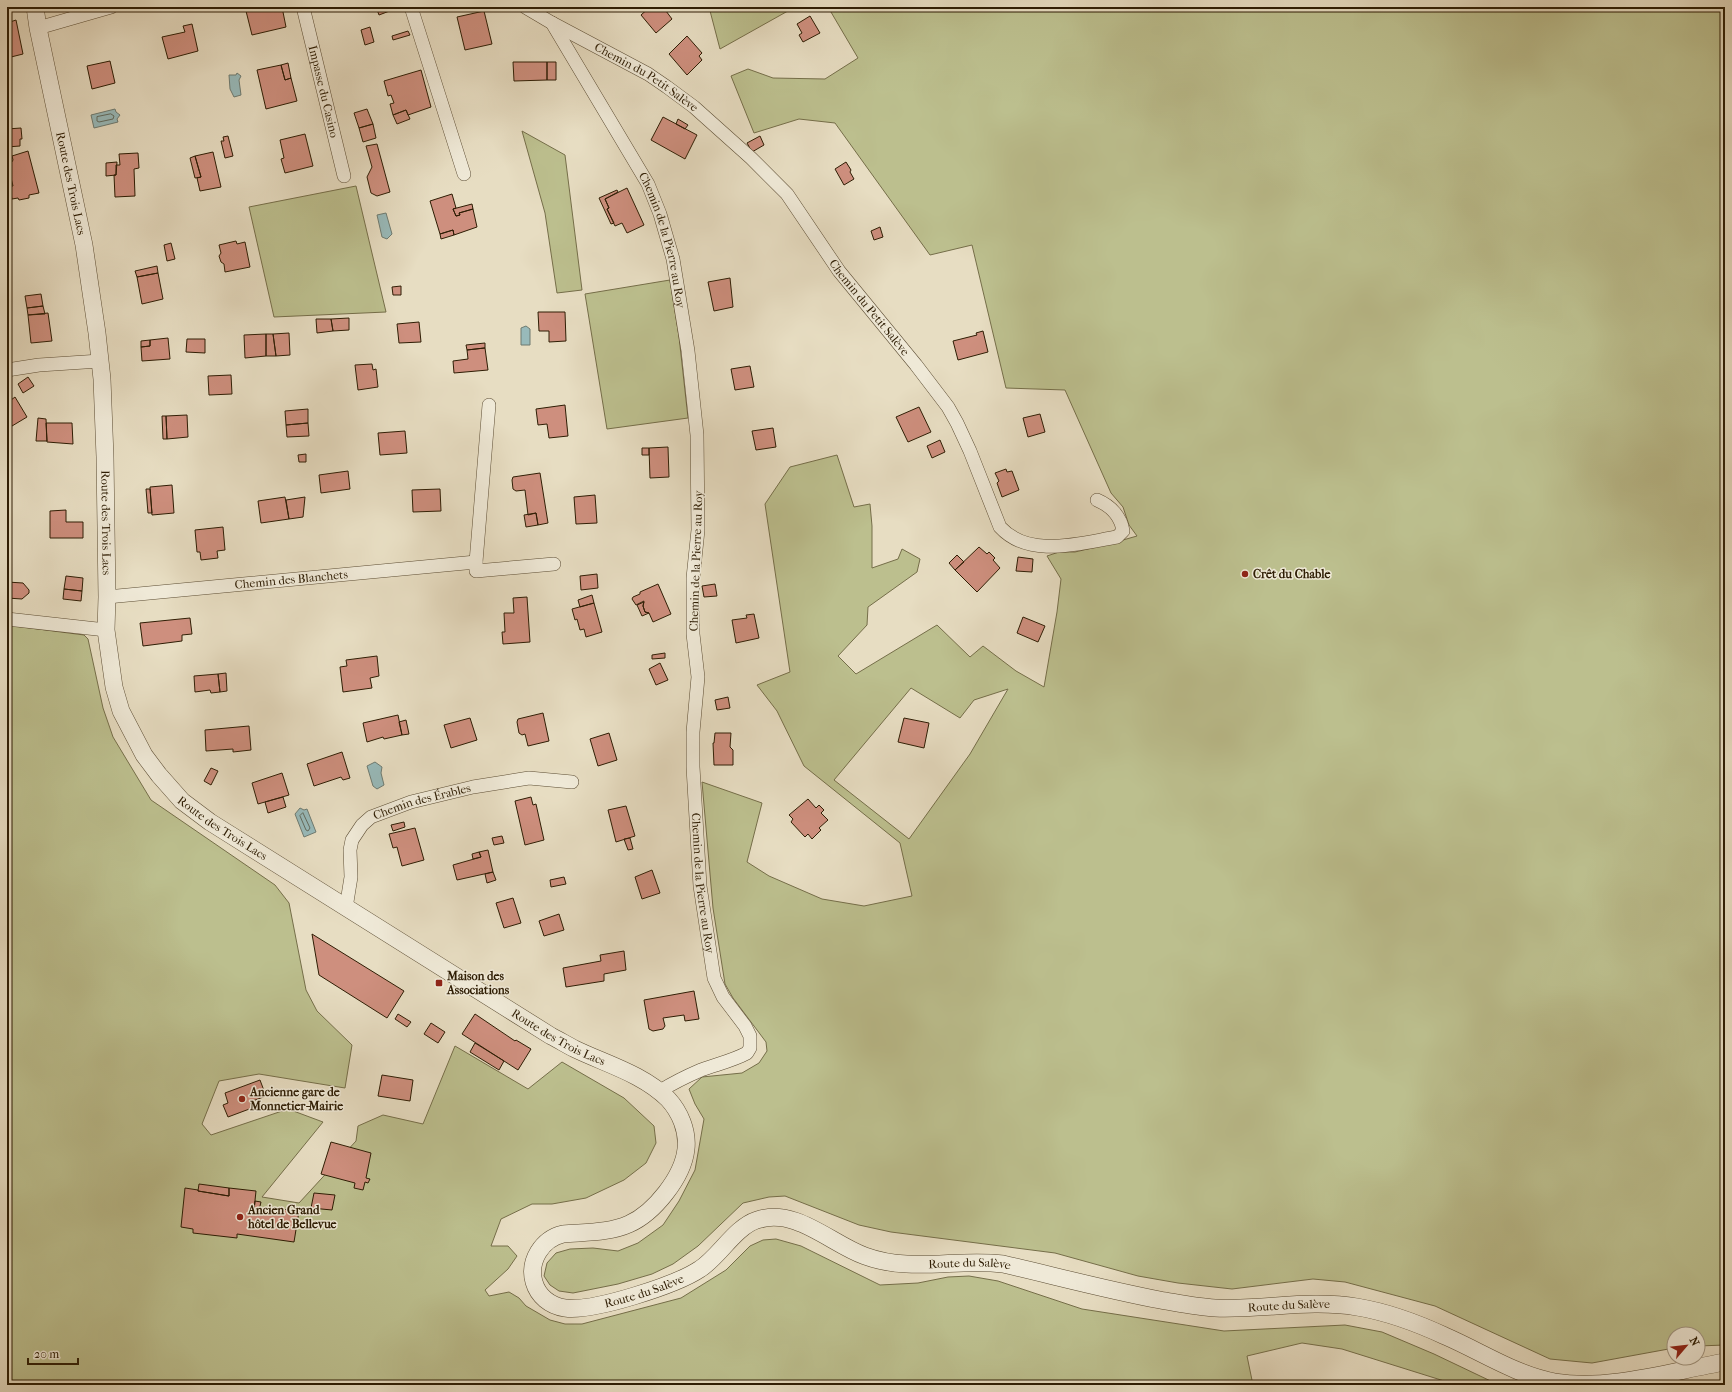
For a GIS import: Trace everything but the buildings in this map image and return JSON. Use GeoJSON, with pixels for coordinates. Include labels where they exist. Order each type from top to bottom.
{"type":"FeatureCollection","features":[{"type":"Feature","properties":{"kind":"street","name":"Route des Trois Lacs"},"geometry":{"type":"LineString","coordinates":[[35,7],[38,28],[84,245],[100,361],[105,457],[106,630],[114,687],[121,711],[144,755],[182,801],[210,822],[551,1036],[574,1049],[645,1081],[660,1091]]}},
{"type":"Feature","properties":{"kind":"street"},"geometry":{"type":"LineString","coordinates":[[38,28],[111,7]]}},
{"type":"Feature","properties":{"kind":"street","name":"Impasse du Casino"},"geometry":{"type":"LineString","coordinates":[[303,7],[331,117],[344,176]]}},
{"type":"Feature","properties":{"kind":"street"},"geometry":{"type":"LineString","coordinates":[[411,7],[464,174]]}},
{"type":"Feature","properties":{"kind":"street","name":"Chemin de la Pierre au Roy"},"geometry":{"type":"LineString","coordinates":[[524,7],[552,23],[648,184],[660,214],[673,259],[685,335],[697,435],[698,530],[693,578],[693,634],[698,677],[693,732],[693,767],[700,886],[714,978],[723,997],[745,1026],[751,1041],[748,1053],[733,1061],[702,1070],[673,1082],[660,1091]]}},
{"type":"Feature","properties":{"kind":"street","name":"Chemin du Petit Salève"},"geometry":{"type":"LineString","coordinates":[[552,23],[648,74],[667,87],[694,107],[751,158],[787,194],[839,271],[916,365],[948,407],[970,451],[1000,527],[1008,535],[1021,541],[1054,547],[1117,537],[1123,531],[1119,518],[1111,509],[1097,500]]}},
{"type":"Feature","properties":{"kind":"street"},"geometry":{"type":"LineString","coordinates":[[7,370],[39,365],[100,361]]}},
{"type":"Feature","properties":{"kind":"street"},"geometry":{"type":"LineString","coordinates":[[489,405],[476,571],[554,564]]}},
{"type":"Feature","properties":{"kind":"street","name":"Chemin des Blanchets"},"geometry":{"type":"LineString","coordinates":[[107,597],[476,562]]}},
{"type":"Feature","properties":{"kind":"street"},"geometry":{"type":"LineString","coordinates":[[7,618],[106,630]]}},
{"type":"Feature","properties":{"kind":"street","name":"Chemin des Érables"},"geometry":{"type":"LineString","coordinates":[[346,908],[351,877],[350,850],[352,840],[362,825],[371,817],[411,802],[473,788],[529,778],[572,782]]}},
{"type":"Feature","properties":{"kind":"street","name":"Route du Salève"},"geometry":{"type":"LineString","coordinates":[[660,1091],[674,1106],[685,1132],[686,1141],[683,1159],[671,1186],[643,1216],[631,1223],[611,1229],[557,1235],[544,1244],[534,1260],[533,1275],[536,1289],[541,1296],[549,1302],[564,1308],[584,1307],[604,1304],[662,1286],[686,1277],[702,1268],[745,1227],[755,1220],[776,1217],[803,1224],[865,1256],[899,1265],[926,1266],[981,1261],[1003,1264],[1141,1296],[1214,1308],[1334,1304],[1379,1311],[1445,1336],[1532,1376],[1554,1382],[1598,1384],[1725,1362]]}},
{"type":"Feature","properties":{"kind":"green space"},"geometry":{"type":"Polygon","coordinates":[[[709,7],[795,7],[720,49],[709,7]]]}},
{"type":"Feature","properties":{"kind":"green space"},"geometry":{"type":"Polygon","coordinates":[[[828,7],[1725,7],[1725,1345],[1706,1346],[1706,1326],[1666,1326],[1666,1349],[1592,1363],[1550,1359],[1435,1306],[1345,1282],[1313,1279],[1232,1289],[1178,1283],[1138,1276],[1055,1253],[891,1232],[859,1225],[785,1196],[769,1197],[743,1203],[698,1246],[673,1264],[652,1274],[618,1284],[573,1293],[559,1291],[550,1285],[544,1276],[547,1263],[556,1253],[570,1249],[593,1248],[618,1251],[638,1243],[663,1225],[679,1201],[695,1170],[704,1119],[695,1104],[689,1089],[702,1077],[742,1073],[759,1063],[767,1051],[766,1042],[733,998],[725,984],[713,908],[702,782],[762,803],[747,862],[769,876],[822,899],[864,906],[912,896],[900,843],[804,766],[777,711],[757,685],[790,672],[765,504],[790,467],[837,455],[854,507],[870,504],[872,526],[872,568],[898,559],[902,549],[920,559],[917,572],[868,607],[867,625],[838,656],[856,674],[937,625],[970,657],[983,646],[1016,671],[1044,687],[1061,579],[1047,556],[1059,552],[1075,552],[1137,536],[1129,525],[1123,507],[1111,493],[1065,390],[1006,388],[972,245],[930,255],[835,123],[799,119],[754,133],[731,76],[748,69],[773,78],[825,79],[858,58],[828,7]],[[911,688],[834,780],[909,839],[970,754],[1008,689],[974,700],[960,718],[911,688]]]}},
{"type":"Feature","properties":{"kind":"green space"},"geometry":{"type":"Polygon","coordinates":[[[522,131],[565,155],[582,290],[557,293],[545,213],[522,131]]]}},
{"type":"Feature","properties":{"kind":"green space"},"geometry":{"type":"Polygon","coordinates":[[[356,186],[386,312],[274,317],[249,207],[356,186]]]}},
{"type":"Feature","properties":{"kind":"green space"},"geometry":{"type":"Polygon","coordinates":[[[670,280],[679,337],[688,418],[607,429],[585,294],[670,280]]]}},
{"type":"Feature","properties":{"kind":"green space"},"geometry":{"type":"Polygon","coordinates":[[[7,625],[84,635],[88,639],[103,708],[113,737],[151,800],[275,885],[289,903],[306,990],[317,1011],[352,1045],[345,1088],[259,1074],[219,1081],[202,1124],[211,1135],[288,1109],[323,1122],[262,1197],[299,1203],[356,1141],[358,1126],[383,1115],[423,1124],[455,1046],[528,1089],[562,1062],[624,1098],[654,1126],[656,1143],[646,1163],[624,1180],[586,1198],[552,1204],[532,1204],[501,1219],[491,1246],[508,1246],[517,1256],[508,1269],[485,1290],[489,1296],[509,1292],[519,1298],[526,1306],[550,1320],[565,1324],[582,1324],[681,1298],[726,1270],[750,1246],[763,1240],[776,1239],[801,1246],[880,1285],[918,1283],[948,1277],[969,1276],[998,1281],[1082,1309],[1224,1331],[1345,1325],[1382,1332],[1434,1354],[1499,1385],[1457,1385],[1342,1349],[1302,1343],[1247,1356],[1253,1385],[7,1385],[7,625]]]}},
{"type":"Feature","properties":{"kind":"water"},"geometry":{"type":"Polygon","coordinates":[[[237,73],[241,76],[239,80],[241,95],[234,97],[230,89],[229,75],[236,75],[237,73]]]}},
{"type":"Feature","properties":{"kind":"water"},"geometry":{"type":"Polygon","coordinates":[[[115,109],[120,115],[117,119],[118,122],[94,128],[91,115],[115,109]]]}},
{"type":"Feature","properties":{"kind":"water"},"geometry":{"type":"Polygon","coordinates":[[[386,213],[392,234],[387,239],[382,237],[377,215],[386,213]]]}},
{"type":"Feature","properties":{"kind":"water"},"geometry":{"type":"Polygon","coordinates":[[[526,326],[530,329],[530,345],[521,345],[521,328],[526,326]]]}},
{"type":"Feature","properties":{"kind":"water"},"geometry":{"type":"Polygon","coordinates":[[[375,762],[382,767],[381,773],[384,785],[377,789],[373,786],[367,766],[375,762]]]}},
{"type":"Feature","properties":{"kind":"water"},"geometry":{"type":"Polygon","coordinates":[[[300,808],[304,810],[307,809],[316,832],[304,837],[295,814],[300,808]]]}},
{"type":"Feature","properties":{"kind":"place","name":"Crêt du Chable"},"geometry":{"type":"Point","coordinates":[1245,574]}},
{"type":"Feature","properties":{"kind":"place","name":"Maison des Associations"},"geometry":{"type":"Point","coordinates":[439,983]}},
{"type":"Feature","properties":{"kind":"place","name":"Ancienne gare de Monnetier-Mairie"},"geometry":{"type":"Point","coordinates":[242,1099]}},
{"type":"Feature","properties":{"kind":"place","name":"Ancien Grand hôtel de Bellevue"},"geometry":{"type":"Point","coordinates":[240,1217]}}]}
